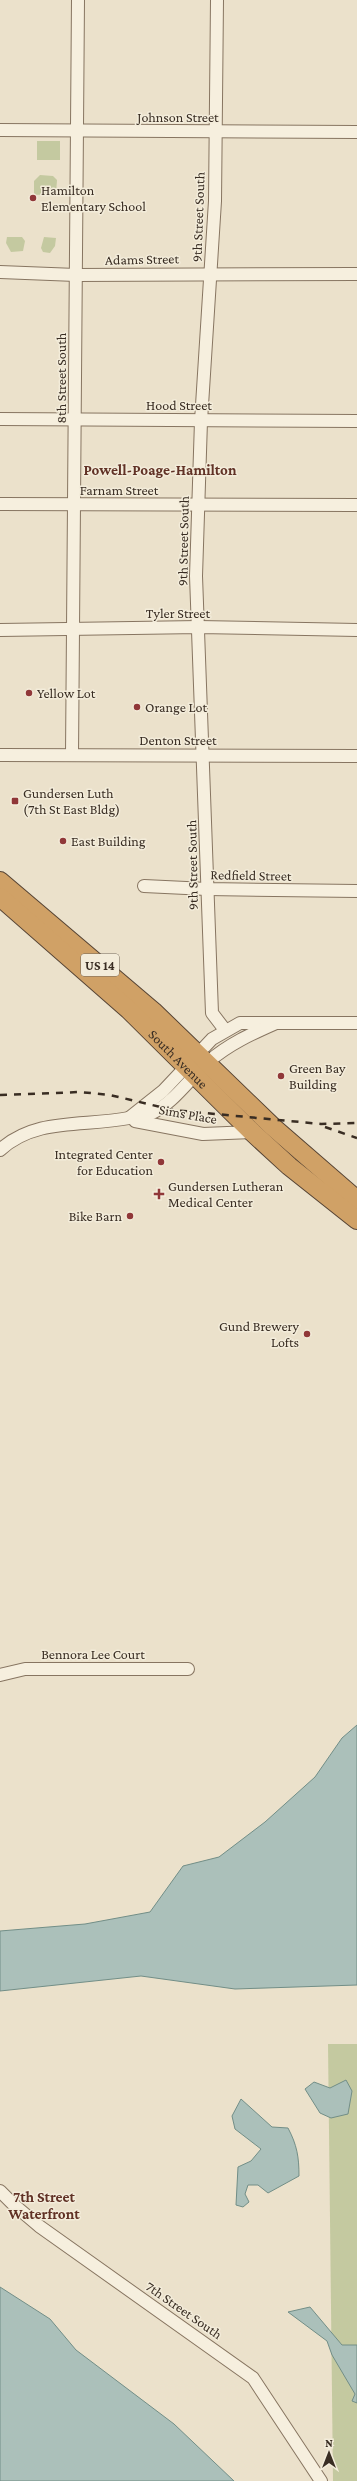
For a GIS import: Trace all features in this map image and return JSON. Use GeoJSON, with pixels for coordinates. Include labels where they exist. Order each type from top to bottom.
{"type":"FeatureCollection","features":[{"type":"Feature","properties":{"kind":"highway","name":"South Avenue"},"geometry":{"type":"LineString","coordinates":[[0,881],[134,994],[197,1064],[252,1132],[295,1171],[357,1220]]}},
{"type":"Feature","properties":{"kind":"highway","name":"South Avenue"},"geometry":{"type":"LineString","coordinates":[[0,897],[100,983],[273,1127],[357,1200]]}},
{"type":"Feature","properties":{"kind":"street","name":"8th Street South"},"geometry":{"type":"LineString","coordinates":[[72,755],[74,629],[73,505],[76,420],[75,131],[78,0]]}},
{"type":"Feature","properties":{"kind":"street","name":"9th Street South"},"geometry":{"type":"LineString","coordinates":[[217,0],[216,132],[211,273],[201,420],[196,576],[212,1013],[225,1030]]}},
{"type":"Feature","properties":{"kind":"street","name":"Johnson Street"},"geometry":{"type":"LineString","coordinates":[[0,130],[357,132]]}},
{"type":"Feature","properties":{"kind":"street","name":"Adams Street"},"geometry":{"type":"LineString","coordinates":[[0,272],[76,275],[211,273],[357,274]]}},
{"type":"Feature","properties":{"kind":"street","name":"Hood Street"},"geometry":{"type":"LineString","coordinates":[[0,419],[357,421]]}},
{"type":"Feature","properties":{"kind":"street","name":"Farnam Street"},"geometry":{"type":"LineString","coordinates":[[0,504],[357,505]]}},
{"type":"Feature","properties":{"kind":"street","name":"Tyler Street"},"geometry":{"type":"LineString","coordinates":[[0,630],[199,627],[357,630]]}},
{"type":"Feature","properties":{"kind":"street","name":"Denton Street"},"geometry":{"type":"LineString","coordinates":[[0,755],[357,756]]}},
{"type":"Feature","properties":{"kind":"street","name":"Redfield Street"},"geometry":{"type":"LineString","coordinates":[[144,886],[207,889],[357,891]]}},
{"type":"Feature","properties":{"kind":"street"},"geometry":{"type":"LineString","coordinates":[[197,1064],[225,1030],[240,1023],[357,1023]]}},
{"type":"Feature","properties":{"kind":"street"},"geometry":{"type":"LineString","coordinates":[[197,1064],[232,1043],[276,1023]]}},
{"type":"Feature","properties":{"kind":"street","name":"Sims Place"},"geometry":{"type":"LineString","coordinates":[[124,1119],[197,1064]]}},
{"type":"Feature","properties":{"kind":"street","name":"Sims Place"},"geometry":{"type":"LineString","coordinates":[[0,1150],[13,1139],[43,1126],[124,1119],[149,1122],[203,1134],[252,1132]]}},
{"type":"Feature","properties":{"kind":"street","name":"Bennora Lee Court"},"geometry":{"type":"LineString","coordinates":[[0,1675],[25,1669],[188,1669]]}},
{"type":"Feature","properties":{"kind":"street","name":"7th Street South"},"geometry":{"type":"LineString","coordinates":[[0,2190],[13,2204],[39,2226],[253,2378],[321,2481]]}},
{"type":"Feature","properties":{"kind":"green space"},"geometry":{"type":"Polygon","coordinates":[[[37,141],[60,141],[60,160],[37,160],[37,141]]]}},
{"type":"Feature","properties":{"kind":"green space"},"geometry":{"type":"Polygon","coordinates":[[[40,175],[53,176],[57,180],[56,194],[34,195],[34,181],[40,175]]]}},
{"type":"Feature","properties":{"kind":"green space"},"geometry":{"type":"Polygon","coordinates":[[[7,237],[22,237],[25,241],[23,251],[11,252],[6,243],[7,237]]]}},
{"type":"Feature","properties":{"kind":"green space"},"geometry":{"type":"Polygon","coordinates":[[[44,237],[56,238],[55,246],[50,253],[43,252],[41,248],[44,237]]]}},
{"type":"Feature","properties":{"kind":"green space"},"geometry":{"type":"Polygon","coordinates":[[[328,2044],[357,2044],[357,2481],[333,2481],[328,2044]]]}},
{"type":"Feature","properties":{"kind":"water"},"geometry":{"type":"Polygon","coordinates":[[[357,1725],[357,1985],[235,1989],[141,1976],[0,1991],[0,1931],[85,1924],[150,1912],[183,1866],[219,1857],[265,1822],[315,1777],[342,1738],[357,1725]]]}},
{"type":"Feature","properties":{"kind":"water"},"geometry":{"type":"Polygon","coordinates":[[[346,2080],[352,2091],[348,2114],[331,2118],[320,2113],[305,2089],[314,2082],[330,2088],[346,2080]]]}},
{"type":"Feature","properties":{"kind":"water"},"geometry":{"type":"Polygon","coordinates":[[[241,2099],[272,2127],[288,2128],[294,2140],[299,2169],[299,2176],[268,2193],[258,2185],[248,2185],[245,2194],[249,2202],[243,2207],[236,2205],[238,2167],[251,2161],[261,2149],[235,2129],[232,2116],[241,2099]]]}},
{"type":"Feature","properties":{"kind":"water"},"geometry":{"type":"Polygon","coordinates":[[[0,2287],[50,2319],[76,2350],[174,2424],[234,2481],[0,2481],[0,2287]]]}},
{"type":"Feature","properties":{"kind":"water"},"geometry":{"type":"Polygon","coordinates":[[[310,2307],[342,2345],[357,2345],[357,2403],[352,2401],[355,2394],[332,2355],[327,2341],[288,2312],[310,2307]]]}},
{"type":"Feature","properties":{"kind":"railway"},"geometry":{"type":"LineString","coordinates":[[0,1095],[80,1092],[110,1095],[173,1110],[321,1124],[357,1123]]}},
{"type":"Feature","properties":{"kind":"railway"},"geometry":{"type":"LineString","coordinates":[[325,1127],[357,1138]]}},
{"type":"Feature","properties":{"kind":"place","name":"Hamilton Elementary School"},"geometry":{"type":"Point","coordinates":[33,198]}},
{"type":"Feature","properties":{"kind":"place","name":"Yellow Lot"},"geometry":{"type":"Point","coordinates":[29,693]}},
{"type":"Feature","properties":{"kind":"place","name":"Orange Lot"},"geometry":{"type":"Point","coordinates":[137,707]}},
{"type":"Feature","properties":{"kind":"place","name":"Gundersen Luth (7th St East Bldg)"},"geometry":{"type":"Point","coordinates":[15,801]}},
{"type":"Feature","properties":{"kind":"place","name":"East Building"},"geometry":{"type":"Point","coordinates":[63,841]}},
{"type":"Feature","properties":{"kind":"place","name":"Green Bay Building"},"geometry":{"type":"Point","coordinates":[281,1076]}},
{"type":"Feature","properties":{"kind":"place","name":"Integrated Center for Education"},"geometry":{"type":"Point","coordinates":[161,1162]}},
{"type":"Feature","properties":{"kind":"place","name":"Gundersen Lutheran Medical Center"},"geometry":{"type":"Point","coordinates":[159,1194]}},
{"type":"Feature","properties":{"kind":"place","name":"Bike Barn"},"geometry":{"type":"Point","coordinates":[130,1216]}},
{"type":"Feature","properties":{"kind":"place","name":"Gund Brewery Lofts"},"geometry":{"type":"Point","coordinates":[307,1334]}},
{"type":"Feature","properties":{"kind":"district","name":"Powell-Poage-Hamilton"},"geometry":{"type":"Point","coordinates":[160,470]}},
{"type":"Feature","properties":{"kind":"district","name":"7th Street Waterfront"},"geometry":{"type":"Point","coordinates":[44,2206]}}]}
